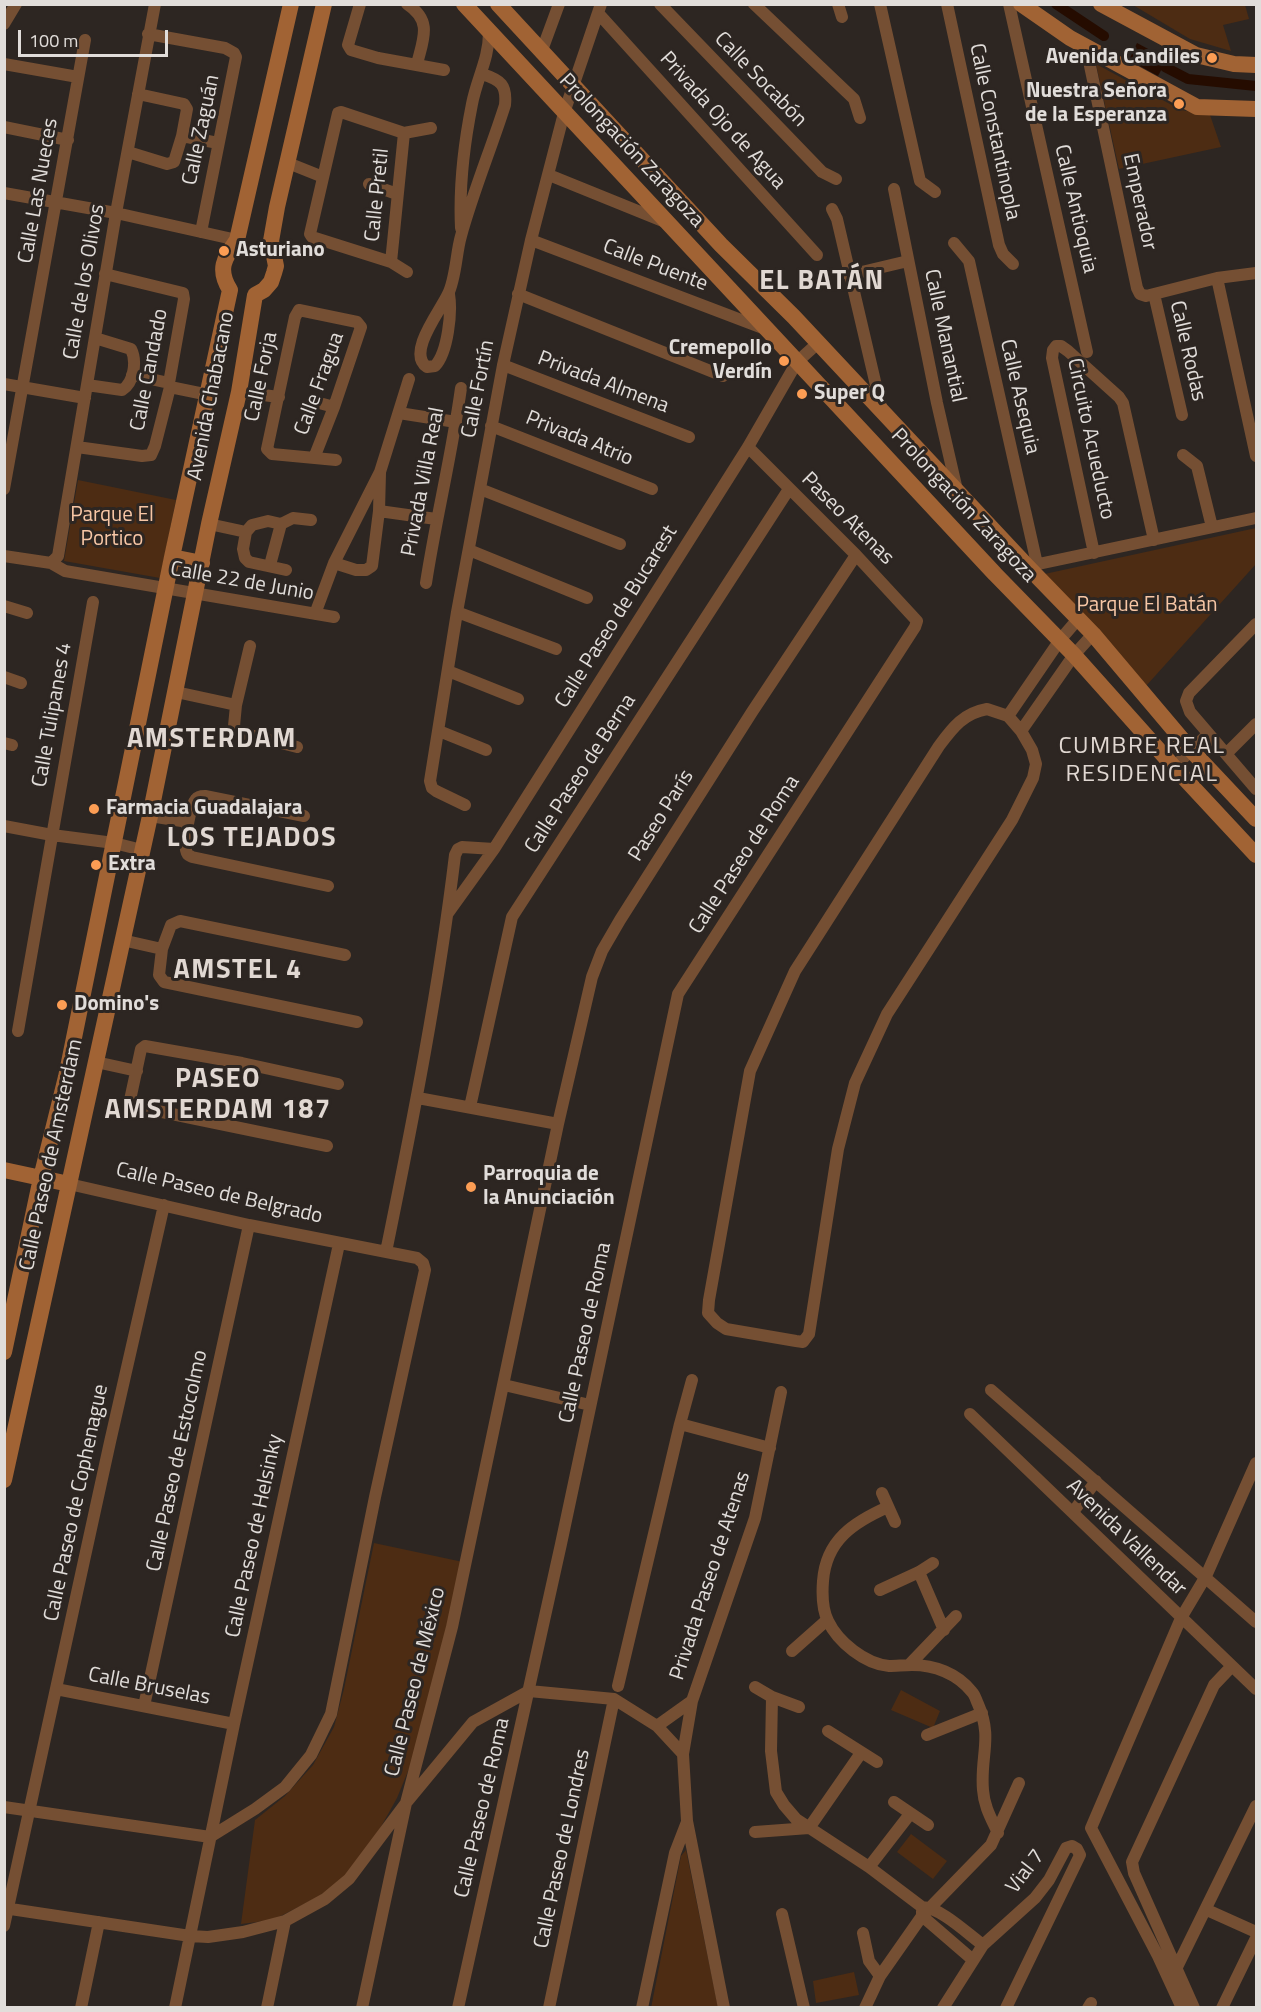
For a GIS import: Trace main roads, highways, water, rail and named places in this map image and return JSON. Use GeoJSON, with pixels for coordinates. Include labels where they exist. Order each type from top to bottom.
{"type":"FeatureCollection","features":[{"type":"Feature","properties":{"kind":"main road","name":"Avenida Chabacano"},"geometry":{"type":"LineString","coordinates":[[166,590],[230,290],[224,278],[223,265],[237,240],[291,4]]}},
{"type":"Feature","properties":{"kind":"main road","name":"Avenida Chabacano"},"geometry":{"type":"LineString","coordinates":[[196,594],[209,524],[239,392],[255,295],[271,282],[276,266],[271,241],[324,4]]}},
{"type":"Feature","properties":{"kind":"main road","name":"Prolongación Zaragoza"},"geometry":{"type":"LineString","coordinates":[[464,4],[1074,655],[1174,767],[1257,855]]}},
{"type":"Feature","properties":{"kind":"main road","name":"Prolongación Zaragoza"},"geometry":{"type":"LineString","coordinates":[[498,4],[721,245],[818,343],[957,491],[1032,565],[1191,750],[1257,819]]}},
{"type":"Feature","properties":{"kind":"main road"},"geometry":{"type":"LineString","coordinates":[[1021,4],[1062,33],[1197,107],[1257,109]]}},
{"type":"Feature","properties":{"kind":"main road"},"geometry":{"type":"LineString","coordinates":[[1040,4],[1059,19],[1062,33]]}},
{"type":"Feature","properties":{"kind":"main road"},"geometry":{"type":"LineString","coordinates":[[1101,4],[1196,55],[1234,64],[1257,65]]}},
{"type":"Feature","properties":{"kind":"main road"},"geometry":{"type":"LineString","coordinates":[[704,262],[721,245]]}},
{"type":"Feature","properties":{"kind":"main road"},"geometry":{"type":"LineString","coordinates":[[230,290],[240,294],[255,295]]}},
{"type":"Feature","properties":{"kind":"main road"},"geometry":{"type":"LineString","coordinates":[[770,333],[794,318]]}},
{"type":"Feature","properties":{"kind":"main road"},"geometry":{"type":"LineString","coordinates":[[172,557],[202,563]]}},
{"type":"Feature","properties":{"kind":"main road","name":"Calle Paseo de Amsterdam"},"geometry":{"type":"LineString","coordinates":[[4,1352],[41,1178],[66,1077],[166,590]]}},
{"type":"Feature","properties":{"kind":"main road","name":"Calle Paseo de Amsterdam"},"geometry":{"type":"LineString","coordinates":[[4,1480],[150,816],[196,594]]}},
{"type":"Feature","properties":{"kind":"main road"},"geometry":{"type":"LineString","coordinates":[[1038,618],[1059,599]]}},
{"type":"Feature","properties":{"kind":"main road","name":"Calle Paseo de Belgrado"},"geometry":{"type":"LineString","coordinates":[[4,1170],[69,1184]]}},
{"type":"Feature","properties":{"kind":"waterway"},"geometry":{"type":"LineString","coordinates":[[1056,4],[1104,36]]}},
{"type":"Feature","properties":{"kind":"waterway"},"geometry":{"type":"LineString","coordinates":[[1165,67],[1188,79],[1256,86]]}},
{"type":"Feature","properties":{"kind":"place","name":"Avenida Candiles"},"geometry":{"type":"Point","coordinates":[1212,58]}},
{"type":"Feature","properties":{"kind":"place","name":"Nuestra Señora de la Esperanza"},"geometry":{"type":"Point","coordinates":[1179,104]}},
{"type":"Feature","properties":{"kind":"place","name":"Asturiano"},"geometry":{"type":"Point","coordinates":[224,251]}},
{"type":"Feature","properties":{"kind":"place","name":"Cremepollo Verdín"},"geometry":{"type":"Point","coordinates":[784,361]}},
{"type":"Feature","properties":{"kind":"place","name":"Super Q"},"geometry":{"type":"Point","coordinates":[802,394]}},
{"type":"Feature","properties":{"kind":"place","name":"Farmacia Guadalajara"},"geometry":{"type":"Point","coordinates":[94,809]}},
{"type":"Feature","properties":{"kind":"place","name":"Extra"},"geometry":{"type":"Point","coordinates":[96,865]}},
{"type":"Feature","properties":{"kind":"place","name":"Domino's"},"geometry":{"type":"Point","coordinates":[62,1005]}},
{"type":"Feature","properties":{"kind":"place","name":"Parroquia de la Anunciación"},"geometry":{"type":"Point","coordinates":[471,1187]}},
{"type":"Feature","properties":{"kind":"district","name":"EL BATÁN"},"geometry":{"type":"Point","coordinates":[822,282]}},
{"type":"Feature","properties":{"kind":"district","name":"AMSTERDAM"},"geometry":{"type":"Point","coordinates":[212,740]}},
{"type":"Feature","properties":{"kind":"district","name":"CUMBRE REAL RESIDENCIAL"},"geometry":{"type":"Point","coordinates":[1142,761]}},
{"type":"Feature","properties":{"kind":"district","name":"LOS TEJADOS"},"geometry":{"type":"Point","coordinates":[252,839]}},
{"type":"Feature","properties":{"kind":"district","name":"AMSTEL 4"},"geometry":{"type":"Point","coordinates":[238,971]}},
{"type":"Feature","properties":{"kind":"district","name":"PASEO AMSTERDAM 187"},"geometry":{"type":"Point","coordinates":[218,1096]}},
{"type":"Feature","properties":{"kind":"park label","name":"Parque El Portico"},"geometry":{"type":"Point","coordinates":[112,528]}},
{"type":"Feature","properties":{"kind":"park label","name":"Parque El Batán"},"geometry":{"type":"Point","coordinates":[1147,606]}}]}
